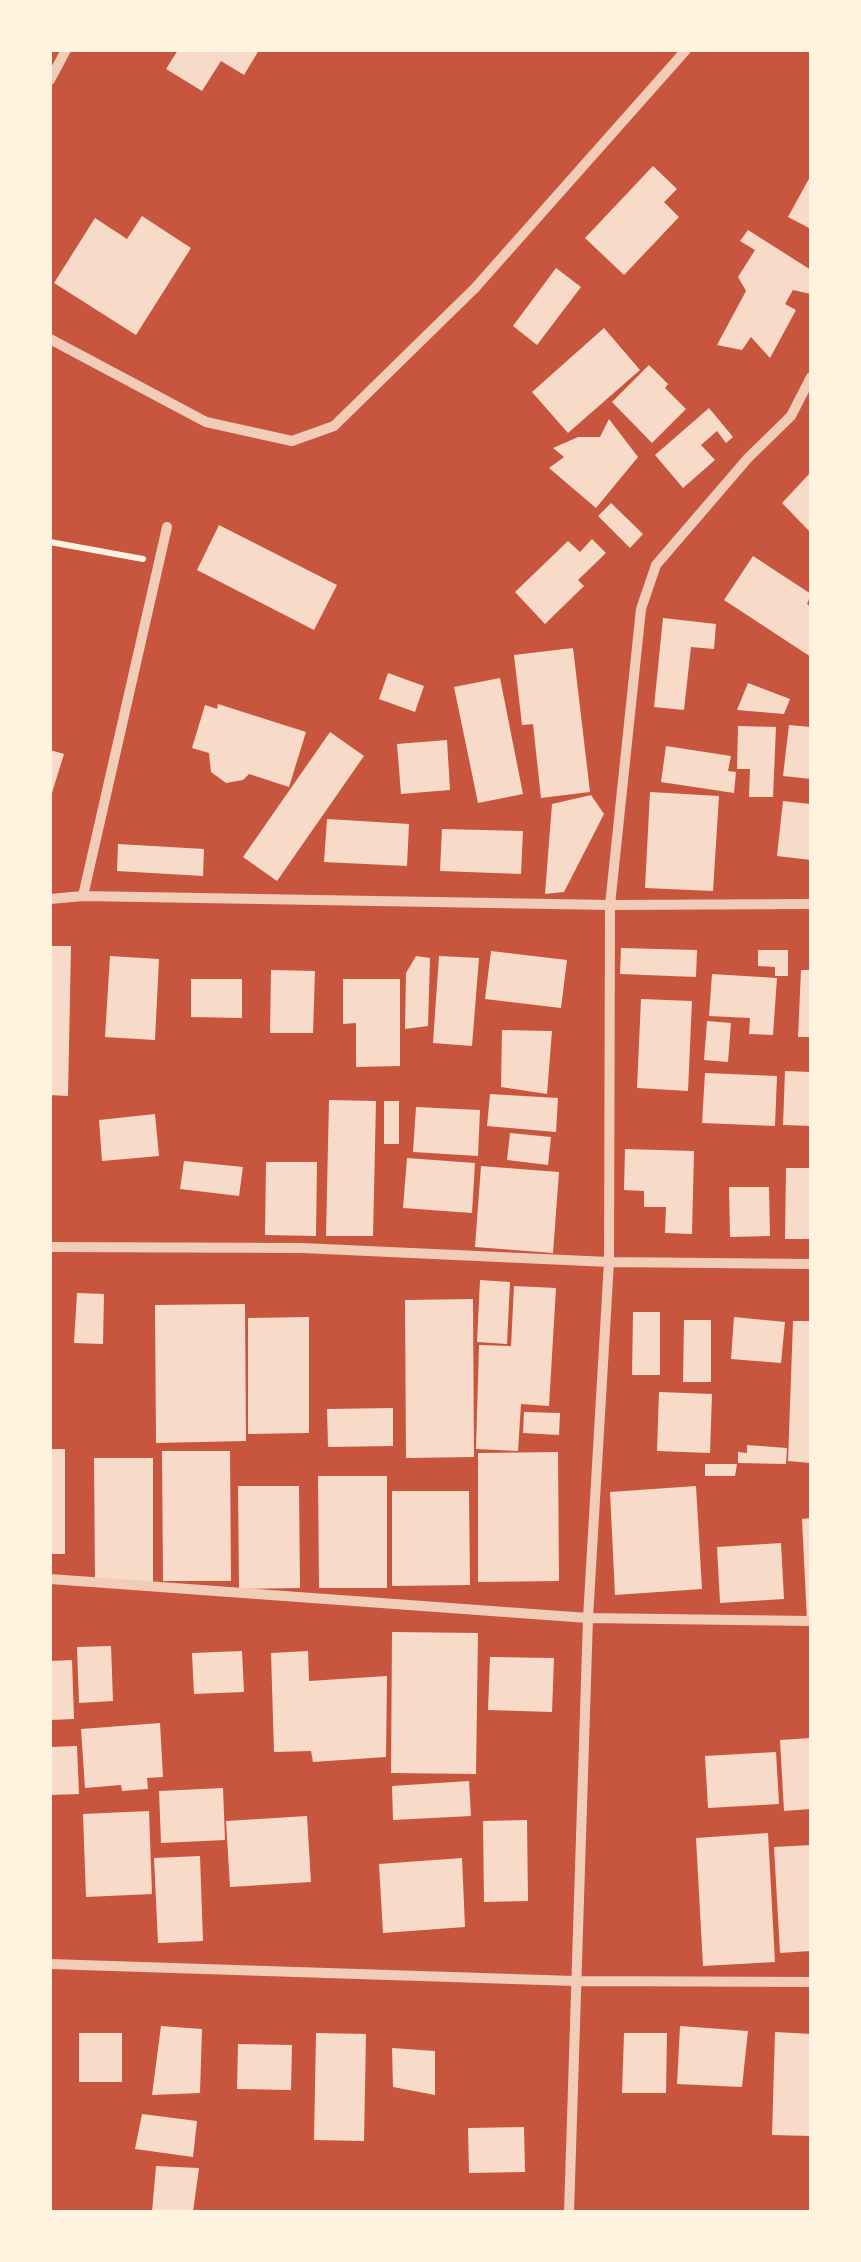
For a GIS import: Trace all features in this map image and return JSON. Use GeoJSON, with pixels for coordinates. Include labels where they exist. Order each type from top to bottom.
{"type":"FeatureCollection","features":[{"type":"Feature","properties":{"kind":"street"},"geometry":{"type":"LineString","coordinates":[[50,80],[66,50]]}},
{"type":"Feature","properties":{"kind":"street"},"geometry":{"type":"LineString","coordinates":[[50,339],[206,422],[292,441],[334,426],[475,288],[686,50]]}},
{"type":"Feature","properties":{"kind":"street"},"geometry":{"type":"LineString","coordinates":[[569,2212],[588,1618],[609,1262],[610,905],[641,609],[656,565],[748,458],[791,416],[811,377]]}},
{"type":"Feature","properties":{"kind":"street"},"geometry":{"type":"LineString","coordinates":[[83,896],[166,527]]}},
{"type":"Feature","properties":{"kind":"street"},"geometry":{"type":"LineString","coordinates":[[50,898],[811,904]]}},
{"type":"Feature","properties":{"kind":"street"},"geometry":{"type":"LineString","coordinates":[[50,1247],[302,1248],[609,1262],[811,1264]]}},
{"type":"Feature","properties":{"kind":"street"},"geometry":{"type":"LineString","coordinates":[[50,1579],[588,1618],[811,1621]]}},
{"type":"Feature","properties":{"kind":"street"},"geometry":{"type":"LineString","coordinates":[[50,1964],[574,1982],[811,1982]]}},
{"type":"Feature","properties":{"kind":"path"},"geometry":{"type":"LineString","coordinates":[[50,542],[158,562]]}},
{"type":"Feature","properties":{"kind":"building"},"geometry":{"type":"Polygon","coordinates":[[[178,50],[259,50],[244,75],[221,61],[202,91],[166,69],[178,50]]]}},
{"type":"Feature","properties":{"kind":"building"},"geometry":{"type":"Polygon","coordinates":[[[653,166],[677,189],[664,202],[679,217],[624,275],[585,238],[653,166]]]}},
{"type":"Feature","properties":{"kind":"building"},"geometry":{"type":"Polygon","coordinates":[[[811,175],[811,229],[788,217],[811,175]]]}},
{"type":"Feature","properties":{"kind":"building"},"geometry":{"type":"Polygon","coordinates":[[[142,216],[191,248],[136,335],[54,283],[95,218],[127,239],[142,216]]]}},
{"type":"Feature","properties":{"kind":"building"},"geometry":{"type":"Polygon","coordinates":[[[748,230],[811,270],[811,294],[793,290],[785,304],[796,310],[770,358],[751,337],[742,350],[717,345],[746,291],[738,277],[755,250],[740,241],[748,230]]]}},
{"type":"Feature","properties":{"kind":"building"},"geometry":{"type":"Polygon","coordinates":[[[556,268],[581,287],[537,345],[513,326],[556,268]]]}},
{"type":"Feature","properties":{"kind":"building"},"geometry":{"type":"Polygon","coordinates":[[[604,328],[640,370],[568,433],[532,392],[604,328]]]}},
{"type":"Feature","properties":{"kind":"building"},"geometry":{"type":"Polygon","coordinates":[[[649,365],[686,409],[652,443],[612,402],[649,365]]]}},
{"type":"Feature","properties":{"kind":"building"},"geometry":{"type":"Polygon","coordinates":[[[709,408],[733,437],[726,443],[717,431],[701,445],[715,460],[683,488],[655,455],[709,408]]]}},
{"type":"Feature","properties":{"kind":"building"},"geometry":{"type":"Polygon","coordinates":[[[609,419],[638,457],[596,508],[549,468],[564,457],[553,448],[578,437],[600,437],[609,419]]]}},
{"type":"Feature","properties":{"kind":"building"},"geometry":{"type":"Polygon","coordinates":[[[811,472],[811,533],[782,503],[811,472]]]}},
{"type":"Feature","properties":{"kind":"building"},"geometry":{"type":"Polygon","coordinates":[[[611,503],[643,534],[630,548],[598,516],[611,503]]]}},
{"type":"Feature","properties":{"kind":"building"},"geometry":{"type":"Polygon","coordinates":[[[219,525],[337,585],[314,630],[197,570],[219,525]]]}},
{"type":"Feature","properties":{"kind":"building"},"geometry":{"type":"Polygon","coordinates":[[[592,539],[606,553],[578,580],[584,586],[545,624],[515,592],[568,541],[580,552],[592,539]]]}},
{"type":"Feature","properties":{"kind":"building"},"geometry":{"type":"Polygon","coordinates":[[[753,556],[811,594],[807,604],[811,607],[811,657],[724,600],[753,556]]]}},
{"type":"Feature","properties":{"kind":"building"},"geometry":{"type":"Polygon","coordinates":[[[663,618],[716,624],[714,649],[691,647],[684,710],[654,707],[663,618]]]}},
{"type":"Feature","properties":{"kind":"building"},"geometry":{"type":"Polygon","coordinates":[[[573,648],[590,792],[541,798],[533,724],[522,725],[514,655],[573,648]]]}},
{"type":"Feature","properties":{"kind":"building"},"geometry":{"type":"Polygon","coordinates":[[[388,673],[424,686],[415,712],[379,699],[388,673]]]}},
{"type":"Feature","properties":{"kind":"building"},"geometry":{"type":"Polygon","coordinates":[[[500,678],[523,794],[478,803],[454,687],[500,678]]]}},
{"type":"Feature","properties":{"kind":"building"},"geometry":{"type":"Polygon","coordinates":[[[748,683],[790,699],[784,714],[737,710],[748,683]]]}},
{"type":"Feature","properties":{"kind":"building"},"geometry":{"type":"Polygon","coordinates":[[[218,704],[306,732],[289,787],[249,774],[243,780],[226,783],[211,772],[209,753],[192,748],[205,705],[217,709],[218,704]]]}},
{"type":"Feature","properties":{"kind":"building"},"geometry":{"type":"Polygon","coordinates":[[[789,725],[811,727],[811,779],[783,776],[789,725]]]}},
{"type":"Feature","properties":{"kind":"building"},"geometry":{"type":"Polygon","coordinates":[[[738,726],[776,727],[773,797],[749,797],[750,769],[737,769],[738,726]]]}},
{"type":"Feature","properties":{"kind":"building"},"geometry":{"type":"Polygon","coordinates":[[[330,732],[364,756],[277,881],[243,857],[330,732]]]}},
{"type":"Feature","properties":{"kind":"building"},"geometry":{"type":"Polygon","coordinates":[[[447,740],[450,790],[401,794],[397,744],[447,740]]]}},
{"type":"Feature","properties":{"kind":"building"},"geometry":{"type":"Polygon","coordinates":[[[666,746],[731,756],[728,771],[736,772],[734,793],[661,782],[666,746]]]}},
{"type":"Feature","properties":{"kind":"building"},"geometry":{"type":"Polygon","coordinates":[[[50,750],[64,754],[51,796],[50,796],[50,750]]]}},
{"type":"Feature","properties":{"kind":"building"},"geometry":{"type":"Polygon","coordinates":[[[650,792],[719,796],[713,891],[645,888],[650,792]]]}},
{"type":"Feature","properties":{"kind":"building"},"geometry":{"type":"Polygon","coordinates":[[[591,795],[604,814],[564,892],[545,894],[552,804],[591,795]]]}},
{"type":"Feature","properties":{"kind":"building"},"geometry":{"type":"Polygon","coordinates":[[[783,801],[811,804],[811,860],[777,856],[783,801]]]}},
{"type":"Feature","properties":{"kind":"building"},"geometry":{"type":"Polygon","coordinates":[[[327,819],[409,824],[407,866],[324,862],[327,819]]]}},
{"type":"Feature","properties":{"kind":"building"},"geometry":{"type":"Polygon","coordinates":[[[442,829],[523,831],[521,874],[440,871],[442,829]]]}},
{"type":"Feature","properties":{"kind":"building"},"geometry":{"type":"Polygon","coordinates":[[[118,844],[204,849],[203,876],[117,871],[118,844]]]}},
{"type":"Feature","properties":{"kind":"building"},"geometry":{"type":"Polygon","coordinates":[[[50,946],[71,946],[68,1096],[50,1095],[50,946]]]}},
{"type":"Feature","properties":{"kind":"building"},"geometry":{"type":"Polygon","coordinates":[[[621,948],[697,950],[696,977],[620,974],[621,948]]]}},
{"type":"Feature","properties":{"kind":"building"},"geometry":{"type":"Polygon","coordinates":[[[758,950],[788,950],[788,976],[775,976],[775,967],[758,966],[758,950]]]}},
{"type":"Feature","properties":{"kind":"building"},"geometry":{"type":"Polygon","coordinates":[[[491,951],[567,960],[561,1008],[485,999],[491,951]]]}},
{"type":"Feature","properties":{"kind":"building"},"geometry":{"type":"Polygon","coordinates":[[[110,956],[159,959],[155,1040],[105,1037],[110,956]]]}},
{"type":"Feature","properties":{"kind":"building"},"geometry":{"type":"Polygon","coordinates":[[[416,956],[430,958],[428,1026],[405,1029],[406,973],[416,956]]]}},
{"type":"Feature","properties":{"kind":"building"},"geometry":{"type":"Polygon","coordinates":[[[439,956],[479,958],[472,1046],[433,1043],[439,956]]]}},
{"type":"Feature","properties":{"kind":"building"},"geometry":{"type":"Polygon","coordinates":[[[271,970],[315,971],[313,1033],[270,1033],[271,970]]]}},
{"type":"Feature","properties":{"kind":"building"},"geometry":{"type":"Polygon","coordinates":[[[801,970],[811,970],[811,1037],[798,1037],[801,970]]]}},
{"type":"Feature","properties":{"kind":"building"},"geometry":{"type":"Polygon","coordinates":[[[712,974],[777,978],[773,1035],[749,1034],[750,1018],[709,1016],[712,974]]]}},
{"type":"Feature","properties":{"kind":"building"},"geometry":{"type":"Polygon","coordinates":[[[191,979],[242,979],[242,1018],[191,1017],[191,979]]]}},
{"type":"Feature","properties":{"kind":"building"},"geometry":{"type":"Polygon","coordinates":[[[343,979],[400,979],[400,1066],[356,1067],[356,1023],[343,1024],[343,979]]]}},
{"type":"Feature","properties":{"kind":"building"},"geometry":{"type":"Polygon","coordinates":[[[641,999],[692,1001],[688,1091],[637,1088],[641,999]]]}},
{"type":"Feature","properties":{"kind":"building"},"geometry":{"type":"Polygon","coordinates":[[[707,1021],[731,1023],[728,1062],[704,1060],[707,1021]]]}},
{"type":"Feature","properties":{"kind":"building"},"geometry":{"type":"Polygon","coordinates":[[[502,1030],[552,1031],[547,1094],[501,1087],[502,1030]]]}},
{"type":"Feature","properties":{"kind":"building"},"geometry":{"type":"Polygon","coordinates":[[[785,1071],[811,1072],[811,1126],[783,1125],[785,1071]]]}},
{"type":"Feature","properties":{"kind":"building"},"geometry":{"type":"Polygon","coordinates":[[[705,1073],[777,1076],[775,1126],[702,1123],[705,1073]]]}},
{"type":"Feature","properties":{"kind":"building"},"geometry":{"type":"Polygon","coordinates":[[[490,1094],[558,1098],[556,1132],[487,1126],[490,1094]]]}},
{"type":"Feature","properties":{"kind":"building"},"geometry":{"type":"Polygon","coordinates":[[[329,1100],[376,1101],[373,1236],[326,1236],[329,1100]]]}},
{"type":"Feature","properties":{"kind":"building"},"geometry":{"type":"Polygon","coordinates":[[[384,1101],[399,1101],[399,1144],[384,1144],[384,1101]]]}},
{"type":"Feature","properties":{"kind":"building"},"geometry":{"type":"Polygon","coordinates":[[[416,1107],[480,1110],[478,1156],[413,1152],[416,1107]]]}},
{"type":"Feature","properties":{"kind":"building"},"geometry":{"type":"Polygon","coordinates":[[[155,1114],[159,1156],[102,1161],[99,1120],[155,1114]]]}},
{"type":"Feature","properties":{"kind":"building"},"geometry":{"type":"Polygon","coordinates":[[[510,1133],[551,1137],[548,1165],[507,1160],[510,1133]]]}},
{"type":"Feature","properties":{"kind":"building"},"geometry":{"type":"Polygon","coordinates":[[[625,1149],[694,1151],[692,1234],[665,1233],[666,1207],[644,1207],[644,1191],[624,1190],[625,1149]]]}},
{"type":"Feature","properties":{"kind":"building"},"geometry":{"type":"Polygon","coordinates":[[[407,1158],[475,1163],[472,1213],[403,1208],[407,1158]]]}},
{"type":"Feature","properties":{"kind":"building"},"geometry":{"type":"Polygon","coordinates":[[[184,1161],[243,1167],[239,1196],[180,1189],[184,1161]]]}},
{"type":"Feature","properties":{"kind":"building"},"geometry":{"type":"Polygon","coordinates":[[[266,1162],[317,1162],[316,1236],[265,1235],[266,1162]]]}},
{"type":"Feature","properties":{"kind":"building"},"geometry":{"type":"Polygon","coordinates":[[[481,1166],[559,1172],[553,1253],[475,1247],[481,1166]]]}},
{"type":"Feature","properties":{"kind":"building"},"geometry":{"type":"Polygon","coordinates":[[[786,1168],[811,1168],[811,1239],[785,1239],[786,1168]]]}},
{"type":"Feature","properties":{"kind":"building"},"geometry":{"type":"Polygon","coordinates":[[[729,1187],[769,1187],[770,1236],[730,1237],[729,1187]]]}},
{"type":"Feature","properties":{"kind":"building"},"geometry":{"type":"Polygon","coordinates":[[[480,1280],[510,1282],[507,1344],[477,1342],[480,1280]]]}},
{"type":"Feature","properties":{"kind":"building"},"geometry":{"type":"Polygon","coordinates":[[[514,1286],[556,1288],[549,1406],[521,1404],[518,1451],[476,1449],[479,1345],[511,1346],[514,1286]]]}},
{"type":"Feature","properties":{"kind":"building"},"geometry":{"type":"Polygon","coordinates":[[[77,1293],[104,1294],[103,1344],[74,1343],[77,1293]]]}},
{"type":"Feature","properties":{"kind":"building"},"geometry":{"type":"Polygon","coordinates":[[[473,1299],[474,1457],[406,1458],[405,1300],[473,1299]]]}},
{"type":"Feature","properties":{"kind":"building"},"geometry":{"type":"Polygon","coordinates":[[[245,1304],[246,1441],[156,1443],[155,1305],[245,1304]]]}},
{"type":"Feature","properties":{"kind":"building"},"geometry":{"type":"Polygon","coordinates":[[[633,1312],[660,1312],[660,1375],[632,1375],[633,1312]]]}},
{"type":"Feature","properties":{"kind":"building"},"geometry":{"type":"Polygon","coordinates":[[[309,1317],[309,1433],[248,1434],[248,1318],[309,1317]]]}},
{"type":"Feature","properties":{"kind":"building"},"geometry":{"type":"Polygon","coordinates":[[[734,1317],[785,1322],[781,1363],[731,1359],[734,1317]]]}},
{"type":"Feature","properties":{"kind":"building"},"geometry":{"type":"Polygon","coordinates":[[[684,1320],[711,1320],[711,1382],[683,1382],[684,1320]]]}},
{"type":"Feature","properties":{"kind":"building"},"geometry":{"type":"Polygon","coordinates":[[[793,1321],[811,1321],[811,1463],[788,1461],[793,1321]]]}},
{"type":"Feature","properties":{"kind":"building"},"geometry":{"type":"Polygon","coordinates":[[[659,1392],[712,1394],[710,1453],[657,1451],[659,1392]]]}},
{"type":"Feature","properties":{"kind":"building"},"geometry":{"type":"Polygon","coordinates":[[[393,1408],[393,1446],[328,1447],[327,1409],[393,1408]]]}},
{"type":"Feature","properties":{"kind":"building"},"geometry":{"type":"Polygon","coordinates":[[[524,1412],[560,1413],[559,1435],[523,1433],[524,1412]]]}},
{"type":"Feature","properties":{"kind":"building"},"geometry":{"type":"Polygon","coordinates":[[[747,1445],[787,1448],[786,1464],[738,1463],[738,1452],[747,1453],[747,1445]]]}},
{"type":"Feature","properties":{"kind":"building"},"geometry":{"type":"Polygon","coordinates":[[[50,1449],[65,1449],[65,1554],[50,1554],[50,1449]]]}},
{"type":"Feature","properties":{"kind":"building"},"geometry":{"type":"Polygon","coordinates":[[[162,1451],[230,1451],[231,1581],[163,1581],[162,1451]]]}},
{"type":"Feature","properties":{"kind":"building"},"geometry":{"type":"Polygon","coordinates":[[[558,1452],[559,1581],[478,1582],[478,1453],[558,1452]]]}},
{"type":"Feature","properties":{"kind":"building"},"geometry":{"type":"Polygon","coordinates":[[[94,1458],[153,1458],[153,1582],[95,1582],[94,1458]]]}},
{"type":"Feature","properties":{"kind":"building"},"geometry":{"type":"Polygon","coordinates":[[[705,1464],[737,1464],[735,1476],[705,1476],[705,1464]]]}},
{"type":"Feature","properties":{"kind":"building"},"geometry":{"type":"Polygon","coordinates":[[[318,1476],[387,1476],[387,1588],[319,1588],[318,1476]]]}},
{"type":"Feature","properties":{"kind":"building"},"geometry":{"type":"Polygon","coordinates":[[[238,1486],[299,1486],[300,1588],[239,1589],[238,1486]]]}},
{"type":"Feature","properties":{"kind":"building"},"geometry":{"type":"Polygon","coordinates":[[[696,1486],[702,1589],[615,1595],[610,1492],[696,1486]]]}},
{"type":"Feature","properties":{"kind":"building"},"geometry":{"type":"Polygon","coordinates":[[[392,1491],[469,1491],[470,1585],[392,1586],[392,1491]]]}},
{"type":"Feature","properties":{"kind":"building"},"geometry":{"type":"Polygon","coordinates":[[[811,1518],[811,1621],[807,1621],[802,1519],[811,1518]]]}},
{"type":"Feature","properties":{"kind":"building"},"geometry":{"type":"Polygon","coordinates":[[[781,1543],[784,1599],[720,1603],[717,1547],[781,1543]]]}},
{"type":"Feature","properties":{"kind":"building"},"geometry":{"type":"Polygon","coordinates":[[[392,1632],[478,1633],[476,1774],[391,1773],[392,1632]]]}},
{"type":"Feature","properties":{"kind":"building"},"geometry":{"type":"Polygon","coordinates":[[[111,1646],[113,1701],[79,1703],[77,1647],[111,1646]]]}},
{"type":"Feature","properties":{"kind":"building"},"geometry":{"type":"Polygon","coordinates":[[[242,1651],[244,1692],[194,1694],[192,1653],[242,1651]]]}},
{"type":"Feature","properties":{"kind":"building"},"geometry":{"type":"Polygon","coordinates":[[[308,1651],[309,1681],[387,1676],[386,1757],[313,1762],[311,1751],[274,1752],[271,1653],[308,1651]]]}},
{"type":"Feature","properties":{"kind":"building"},"geometry":{"type":"Polygon","coordinates":[[[490,1657],[554,1658],[552,1712],[488,1710],[490,1657]]]}},
{"type":"Feature","properties":{"kind":"building"},"geometry":{"type":"Polygon","coordinates":[[[72,1660],[74,1719],[50,1720],[50,1661],[72,1660]]]}},
{"type":"Feature","properties":{"kind":"building"},"geometry":{"type":"Polygon","coordinates":[[[160,1723],[163,1777],[147,1778],[148,1789],[122,1791],[121,1785],[85,1788],[81,1729],[160,1723]]]}},
{"type":"Feature","properties":{"kind":"building"},"geometry":{"type":"Polygon","coordinates":[[[811,1738],[811,1809],[784,1811],[780,1740],[811,1738]]]}},
{"type":"Feature","properties":{"kind":"building"},"geometry":{"type":"Polygon","coordinates":[[[77,1746],[79,1794],[50,1795],[50,1747],[77,1746]]]}},
{"type":"Feature","properties":{"kind":"building"},"geometry":{"type":"Polygon","coordinates":[[[776,1752],[779,1804],[708,1808],[705,1756],[776,1752]]]}},
{"type":"Feature","properties":{"kind":"building"},"geometry":{"type":"Polygon","coordinates":[[[469,1781],[471,1816],[393,1820],[392,1786],[469,1781]]]}},
{"type":"Feature","properties":{"kind":"building"},"geometry":{"type":"Polygon","coordinates":[[[223,1788],[225,1840],[161,1843],[159,1791],[223,1788]]]}},
{"type":"Feature","properties":{"kind":"building"},"geometry":{"type":"Polygon","coordinates":[[[149,1811],[152,1894],[86,1897],[83,1814],[149,1811]]]}},
{"type":"Feature","properties":{"kind":"building"},"geometry":{"type":"Polygon","coordinates":[[[307,1816],[311,1882],[230,1887],[226,1821],[307,1816]]]}},
{"type":"Feature","properties":{"kind":"building"},"geometry":{"type":"Polygon","coordinates":[[[527,1820],[528,1901],[484,1902],[483,1821],[527,1820]]]}},
{"type":"Feature","properties":{"kind":"building"},"geometry":{"type":"Polygon","coordinates":[[[768,1833],[775,1962],[703,1966],[696,1838],[768,1833]]]}},
{"type":"Feature","properties":{"kind":"building"},"geometry":{"type":"Polygon","coordinates":[[[811,1845],[811,1951],[780,1953],[774,1847],[811,1845]]]}},
{"type":"Feature","properties":{"kind":"building"},"geometry":{"type":"Polygon","coordinates":[[[200,1856],[203,1941],[158,1943],[154,1858],[200,1856]]]}},
{"type":"Feature","properties":{"kind":"building"},"geometry":{"type":"Polygon","coordinates":[[[462,1858],[465,1927],[383,1933],[379,1864],[462,1858]]]}},
{"type":"Feature","properties":{"kind":"building"},"geometry":{"type":"Polygon","coordinates":[[[161,2026],[202,2029],[200,2093],[152,2095],[161,2026]]]}},
{"type":"Feature","properties":{"kind":"building"},"geometry":{"type":"Polygon","coordinates":[[[680,2026],[748,2031],[742,2087],[677,2084],[680,2026]]]}},
{"type":"Feature","properties":{"kind":"building"},"geometry":{"type":"Polygon","coordinates":[[[775,2032],[811,2034],[811,2136],[772,2135],[775,2032]]]}},
{"type":"Feature","properties":{"kind":"building"},"geometry":{"type":"Polygon","coordinates":[[[79,2033],[122,2033],[122,2082],[79,2082],[79,2033]]]}},
{"type":"Feature","properties":{"kind":"building"},"geometry":{"type":"Polygon","coordinates":[[[316,2033],[366,2034],[364,2141],[314,2140],[316,2033]]]}},
{"type":"Feature","properties":{"kind":"building"},"geometry":{"type":"Polygon","coordinates":[[[624,2033],[667,2033],[666,2093],[622,2093],[624,2033]]]}},
{"type":"Feature","properties":{"kind":"building"},"geometry":{"type":"Polygon","coordinates":[[[238,2044],[292,2045],[291,2090],[237,2089],[238,2044]]]}},
{"type":"Feature","properties":{"kind":"building"},"geometry":{"type":"Polygon","coordinates":[[[392,2048],[435,2051],[435,2095],[393,2087],[392,2048]]]}},
{"type":"Feature","properties":{"kind":"building"},"geometry":{"type":"Polygon","coordinates":[[[142,2114],[197,2121],[193,2157],[135,2149],[142,2114]]]}},
{"type":"Feature","properties":{"kind":"building"},"geometry":{"type":"Polygon","coordinates":[[[524,2127],[525,2172],[469,2173],[468,2128],[524,2127]]]}},
{"type":"Feature","properties":{"kind":"building"},"geometry":{"type":"Polygon","coordinates":[[[156,2166],[199,2168],[193,2212],[152,2212],[156,2166]]]}}]}
